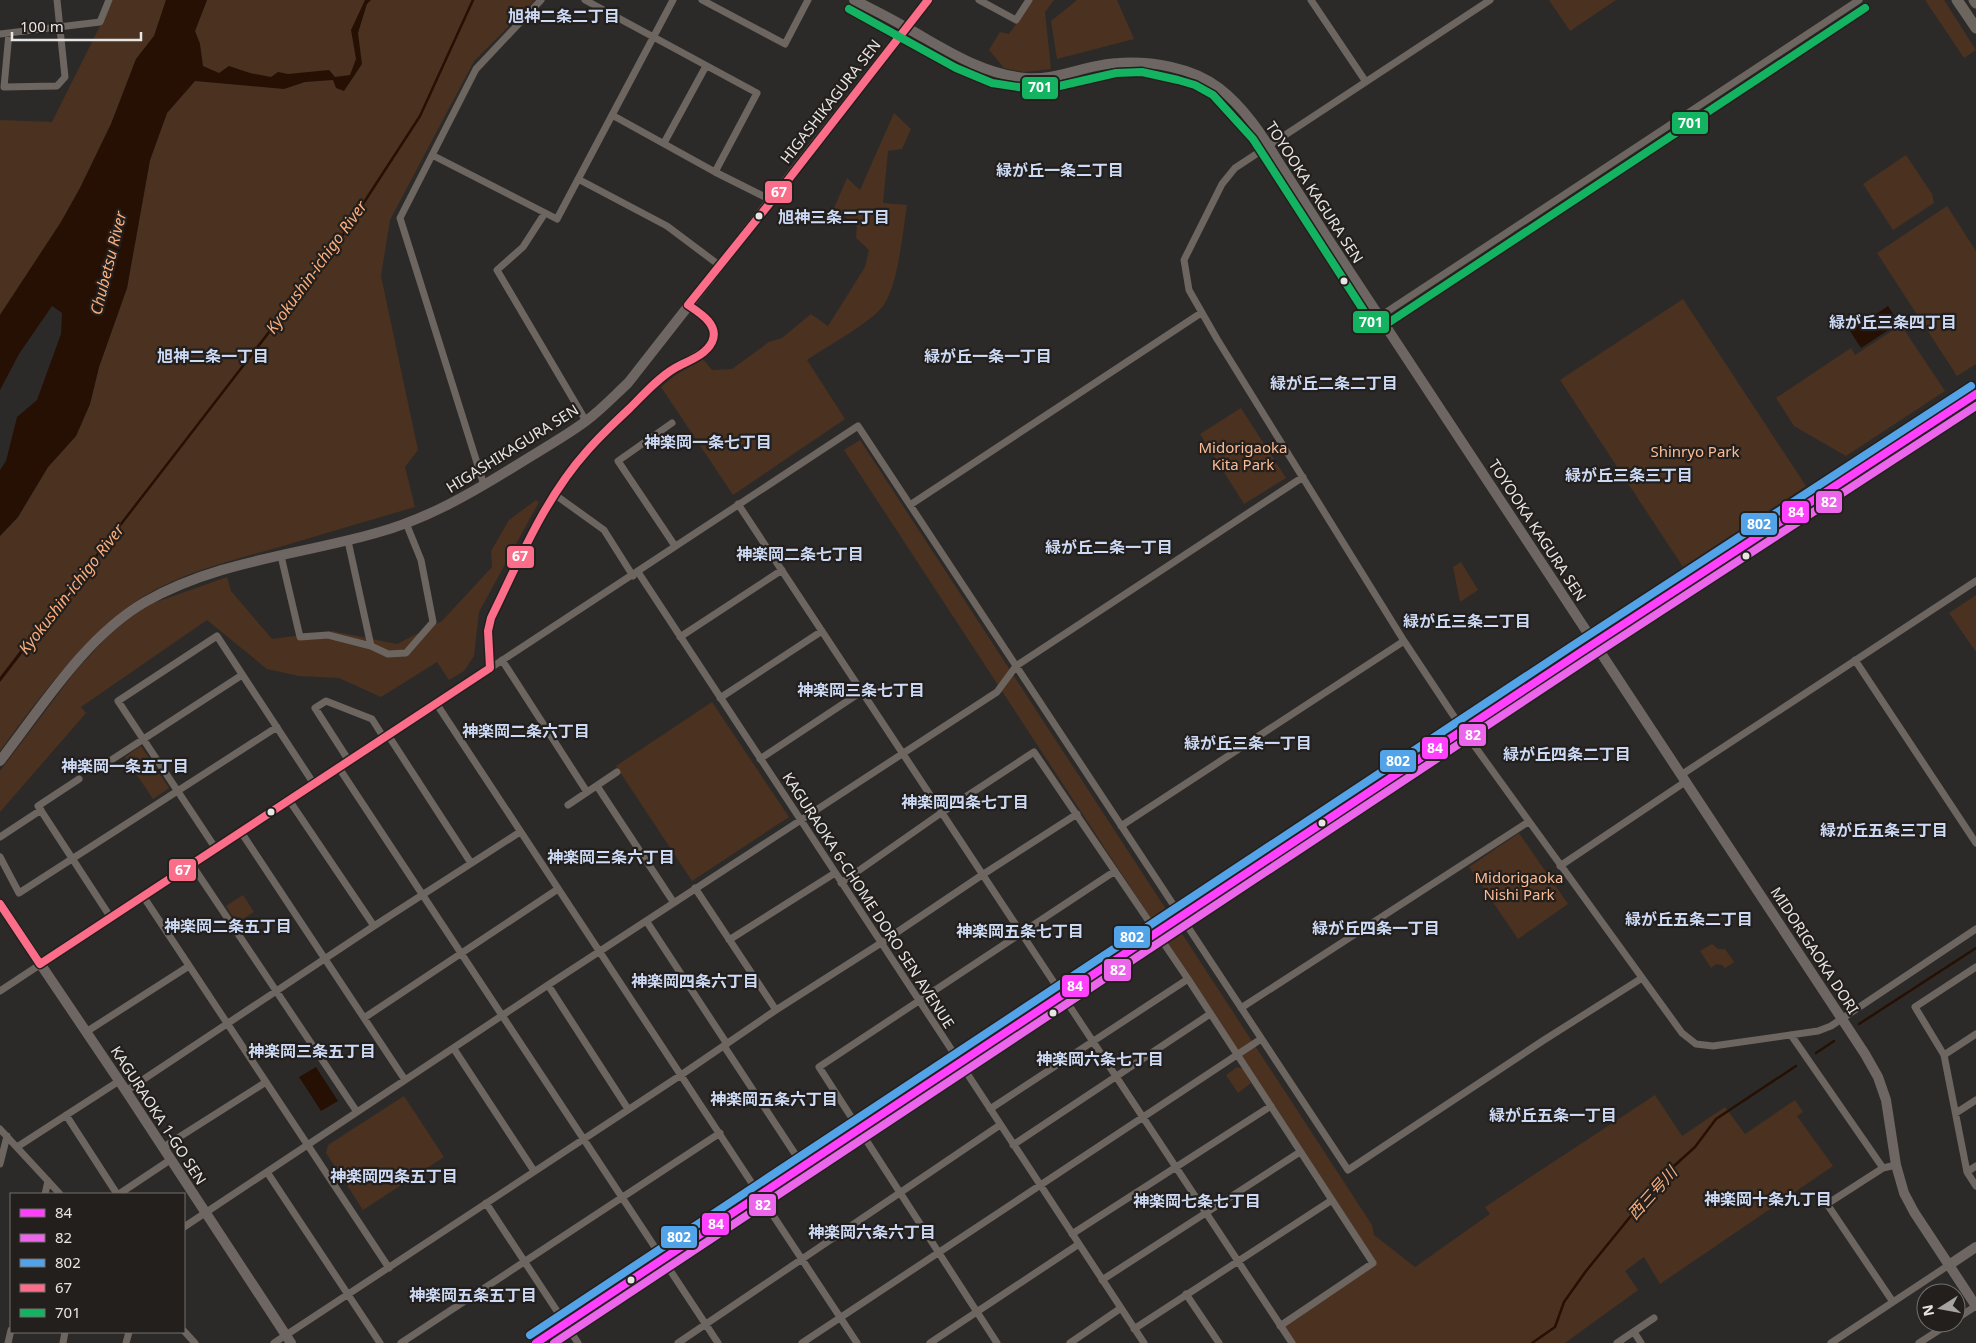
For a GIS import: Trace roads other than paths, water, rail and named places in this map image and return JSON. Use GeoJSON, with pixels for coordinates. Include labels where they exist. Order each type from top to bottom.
{"type":"FeatureCollection","features":[{"type":"Feature","properties":{"kind":"main road"},"geometry":{"type":"LineString","coordinates":[[1958,0],[1976,28]]}},
{"type":"Feature","properties":{"kind":"street"},"geometry":{"type":"LineString","coordinates":[[9,33],[4,87],[57,86],[65,77],[57,0]]}},
{"type":"Feature","properties":{"kind":"street"},"geometry":{"type":"LineString","coordinates":[[0,34],[100,22],[110,0]]}},
{"type":"Feature","properties":{"kind":"street"},"geometry":{"type":"LineString","coordinates":[[484,485],[400,218],[476,69],[541,0]]}},
{"type":"Feature","properties":{"kind":"street"},"geometry":{"type":"LineString","coordinates":[[585,0],[758,93],[715,172]]}},
{"type":"Feature","properties":{"kind":"street"},"geometry":{"type":"LineString","coordinates":[[432,155],[557,219],[673,0]]}},
{"type":"Feature","properties":{"kind":"street"},"geometry":{"type":"LineString","coordinates":[[702,0],[785,44],[808,0]]}},
{"type":"Feature","properties":{"kind":"street","name":"TOYOOKA KAGURA SEN"},"geometry":{"type":"LineString","coordinates":[[854,0],[961,59],[994,73],[1026,78],[1055,77],[1115,63],[1143,62],[1181,70],[1199,76],[1219,87],[1261,133],[1379,317],[1594,643]]}},
{"type":"Feature","properties":{"kind":"street","name":"HIGASHIKAGURA SEN"},"geometry":{"type":"LineString","coordinates":[[0,761],[75,664],[108,629],[144,603],[183,583],[208,574],[348,541],[406,523],[444,508],[586,421],[628,383],[928,0]]}},
{"type":"Feature","properties":{"kind":"street"},"geometry":{"type":"LineString","coordinates":[[979,0],[1016,20],[1030,0]]}},
{"type":"Feature","properties":{"kind":"street"},"geometry":{"type":"LineString","coordinates":[[1311,0],[1366,82]]}},
{"type":"Feature","properties":{"kind":"street"},"geometry":{"type":"LineString","coordinates":[[1490,0],[1235,168],[1222,184],[1184,260],[1189,290],[1201,313],[1404,641],[1462,730],[1682,1032],[1696,1044],[1713,1046],[1818,1031],[1842,1019],[1976,929]]}},
{"type":"Feature","properties":{"kind":"street"},"geometry":{"type":"LineString","coordinates":[[1379,317],[1859,0]]}},
{"type":"Feature","properties":{"kind":"street"},"geometry":{"type":"LineString","coordinates":[[664,143],[706,66]]}},
{"type":"Feature","properties":{"kind":"street"},"geometry":{"type":"LineString","coordinates":[[612,115],[715,172],[767,198],[771,202]]}},
{"type":"Feature","properties":{"kind":"street"},"geometry":{"type":"LineString","coordinates":[[578,179],[667,226],[719,265]]}},
{"type":"Feature","properties":{"kind":"street"},"geometry":{"type":"LineString","coordinates":[[545,213],[523,246],[498,270],[586,421]]}},
{"type":"Feature","properties":{"kind":"street"},"geometry":{"type":"LineString","coordinates":[[490,668],[488,631],[491,618],[554,494],[569,472],[588,450],[667,372],[706,349],[712,342],[713,326],[688,305]]}},
{"type":"Feature","properties":{"kind":"street"},"geometry":{"type":"LineString","coordinates":[[910,505],[1201,313]]}},
{"type":"Feature","properties":{"kind":"street"},"geometry":{"type":"LineString","coordinates":[[536,1343],[1594,643],[1976,394]]}},
{"type":"Feature","properties":{"kind":"street"},"geometry":{"type":"LineString","coordinates":[[672,423],[618,461],[675,546]]}},
{"type":"Feature","properties":{"kind":"street"},"geometry":{"type":"LineString","coordinates":[[1,987],[40,964],[192,865],[858,426],[1348,1170],[1536,1045],[1642,978]]}},
{"type":"Feature","properties":{"kind":"street"},"geometry":{"type":"LineString","coordinates":[[185,1226],[548,985],[647,922],[695,888],[997,692],[1016,666],[1303,476]]}},
{"type":"Feature","properties":{"kind":"street","name":"KAGURAOKA 6-CHOME DORO SEN AVENUE"},"geometry":{"type":"LineString","coordinates":[[554,494],[604,530],[680,637],[1144,1343]]}},
{"type":"Feature","properties":{"kind":"street"},"geometry":{"type":"LineString","coordinates":[[738,504],[1292,1343]]}},
{"type":"Feature","properties":{"kind":"street"},"geometry":{"type":"LineString","coordinates":[[281,556],[300,637],[328,635],[371,646],[388,654],[406,653],[433,622],[421,560],[406,523]]}},
{"type":"Feature","properties":{"kind":"street"},"geometry":{"type":"LineString","coordinates":[[348,541],[371,646]]}},
{"type":"Feature","properties":{"kind":"street"},"geometry":{"type":"LineString","coordinates":[[680,637],[782,570]]}},
{"type":"Feature","properties":{"kind":"street"},"geometry":{"type":"LineString","coordinates":[[1560,866],[1683,778],[1976,580]]}},
{"type":"Feature","properties":{"kind":"street"},"geometry":{"type":"LineString","coordinates":[[720,698],[822,631]]}},
{"type":"Feature","properties":{"kind":"street"},"geometry":{"type":"LineString","coordinates":[[216,849],[118,701],[217,636],[314,784]]}},
{"type":"Feature","properties":{"kind":"street"},"geometry":{"type":"LineString","coordinates":[[1121,826],[1404,641]]}},
{"type":"Feature","properties":{"kind":"street","name":"MIDORIGAOKA DORI"},"geometry":{"type":"LineString","coordinates":[[1594,643],[1842,1019],[1878,1077],[1886,1100],[1896,1165],[1904,1193],[1914,1212],[1976,1306]]}},
{"type":"Feature","properties":{"kind":"street"},"geometry":{"type":"LineString","coordinates":[[502,660],[587,792]]}},
{"type":"Feature","properties":{"kind":"street"},"geometry":{"type":"LineString","coordinates":[[1855,660],[1976,842]]}},
{"type":"Feature","properties":{"kind":"street"},"geometry":{"type":"LineString","coordinates":[[99,768],[242,675]]}},
{"type":"Feature","properties":{"kind":"street"},"geometry":{"type":"LineString","coordinates":[[760,759],[861,692]]}},
{"type":"Feature","properties":{"kind":"street"},"geometry":{"type":"LineString","coordinates":[[349,761],[314,708],[326,701],[372,719],[386,736],[471,863]]}},
{"type":"Feature","properties":{"kind":"street"},"geometry":{"type":"LineString","coordinates":[[436,703],[857,1343]]}},
{"type":"Feature","properties":{"kind":"street"},"geometry":{"type":"LineString","coordinates":[[0,857],[19,894],[277,727]]}},
{"type":"Feature","properties":{"kind":"street"},"geometry":{"type":"LineString","coordinates":[[841,883],[941,813],[1034,752],[1188,979],[1373,1263],[1280,1326]]}},
{"type":"Feature","properties":{"kind":"street"},"geometry":{"type":"LineString","coordinates":[[339,768],[718,1343]]}},
{"type":"Feature","properties":{"kind":"street"},"geometry":{"type":"LineString","coordinates":[[568,805],[617,772]]}},
{"type":"Feature","properties":{"kind":"street"},"geometry":{"type":"LineString","coordinates":[[79,779],[38,806],[111,918]]}},
{"type":"Feature","properties":{"kind":"street"},"geometry":{"type":"LineString","coordinates":[[597,786],[674,903]]}},
{"type":"Feature","properties":{"kind":"street"},"geometry":{"type":"LineString","coordinates":[[289,800],[374,926]]}},
{"type":"Feature","properties":{"kind":"street"},"geometry":{"type":"LineString","coordinates":[[0,836],[41,810]]}},
{"type":"Feature","properties":{"kind":"street"},"geometry":{"type":"LineString","coordinates":[[274,1343],[289,1339],[349,1294],[682,1075],[776,1010],[1077,814]]}},
{"type":"Feature","properties":{"kind":"street"},"geometry":{"type":"LineString","coordinates":[[1241,1008],[1528,822]]}},
{"type":"Feature","properties":{"kind":"street"},"geometry":{"type":"LineString","coordinates":[[241,832],[405,1080]]}},
{"type":"Feature","properties":{"kind":"street"},"geometry":{"type":"LineString","coordinates":[[126,1091],[374,926],[520,832]]}},
{"type":"Feature","properties":{"kind":"street"},"geometry":{"type":"LineString","coordinates":[[192,865],[357,1112]]}},
{"type":"Feature","properties":{"kind":"street"},"geometry":{"type":"LineString","coordinates":[[997,1343],[899,1194],[819,1067],[1115,871]]}},
{"type":"Feature","properties":{"kind":"street"},"geometry":{"type":"LineString","coordinates":[[729,940],[835,873]]}},
{"type":"Feature","properties":{"kind":"street"},"geometry":{"type":"LineString","coordinates":[[695,888],[776,1010]]}},
{"type":"Feature","properties":{"kind":"street"},"geometry":{"type":"LineString","coordinates":[[364,1018],[558,889]]}},
{"type":"Feature","properties":{"kind":"street"},"geometry":{"type":"LineString","coordinates":[[143,896],[389,1268]]}},
{"type":"Feature","properties":{"kind":"street","name":"KAGURAOKA 1-GO SEN"},"geometry":{"type":"LineString","coordinates":[[0,904],[289,1339]]}},
{"type":"Feature","properties":{"kind":"street"},"geometry":{"type":"LineString","coordinates":[[647,922],[803,1166]]}},
{"type":"Feature","properties":{"kind":"street"},"geometry":{"type":"LineString","coordinates":[[86,1032],[189,966]]}},
{"type":"Feature","properties":{"kind":"street"},"geometry":{"type":"LineString","coordinates":[[1976,967],[1914,1008],[1944,1055],[1967,1172],[1976,1186]]}},
{"type":"Feature","properties":{"kind":"street"},"geometry":{"type":"LineString","coordinates":[[990,1109],[1188,979]]}},
{"type":"Feature","properties":{"kind":"street"},"geometry":{"type":"LineString","coordinates":[[548,985],[628,1109]]}},
{"type":"Feature","properties":{"kind":"street"},"geometry":{"type":"LineString","coordinates":[[1014,1145],[1210,1014]]}},
{"type":"Feature","properties":{"kind":"street"},"geometry":{"type":"LineString","coordinates":[[1944,1055],[1976,1034]]}},
{"type":"Feature","properties":{"kind":"street"},"geometry":{"type":"LineString","coordinates":[[1791,1035],[1883,1168]]}},
{"type":"Feature","properties":{"kind":"street"},"geometry":{"type":"LineString","coordinates":[[802,1343],[1262,1039]]}},
{"type":"Feature","properties":{"kind":"street"},"geometry":{"type":"LineString","coordinates":[[454,1049],[534,1171]]}},
{"type":"Feature","properties":{"kind":"street"},"geometry":{"type":"LineString","coordinates":[[17,1147],[118,1081]]}},
{"type":"Feature","properties":{"kind":"street"},"geometry":{"type":"LineString","coordinates":[[162,1148],[266,1082]]}},
{"type":"Feature","properties":{"kind":"street"},"geometry":{"type":"LineString","coordinates":[[1956,1113],[1976,1100]]}},
{"type":"Feature","properties":{"kind":"street"},"geometry":{"type":"LineString","coordinates":[[1072,1234],[1271,1106]]}},
{"type":"Feature","properties":{"kind":"street"},"geometry":{"type":"LineString","coordinates":[[66,1115],[117,1193]]}},
{"type":"Feature","properties":{"kind":"street"},"geometry":{"type":"LineString","coordinates":[[678,1343],[1000,1125]]}},
{"type":"Feature","properties":{"kind":"street"},"geometry":{"type":"LineString","coordinates":[[0,1129],[59,1193]]}},
{"type":"Feature","properties":{"kind":"street"},"geometry":{"type":"LineString","coordinates":[[401,1343],[720,1133]]}},
{"type":"Feature","properties":{"kind":"street"},"geometry":{"type":"LineString","coordinates":[[0,1164],[7,1136]]}},
{"type":"Feature","properties":{"kind":"street"},"geometry":{"type":"LineString","coordinates":[[1102,1280],[1300,1152]]}},
{"type":"Feature","properties":{"kind":"street"},"geometry":{"type":"LineString","coordinates":[[120,1193],[170,1160]]}},
{"type":"Feature","properties":{"kind":"street"},"geometry":{"type":"LineString","coordinates":[[1893,1302],[1827,1204],[1883,1168],[1896,1165]]}},
{"type":"Feature","properties":{"kind":"street"},"geometry":{"type":"LineString","coordinates":[[1967,1172],[1976,1166]]}},
{"type":"Feature","properties":{"kind":"street"},"geometry":{"type":"LineString","coordinates":[[267,1172],[380,1343]]}},
{"type":"Feature","properties":{"kind":"street"},"geometry":{"type":"LineString","coordinates":[[45,1193],[48,1181]]}},
{"type":"Feature","properties":{"kind":"street"},"geometry":{"type":"LineString","coordinates":[[1134,1328],[1332,1200]]}},
{"type":"Feature","properties":{"kind":"street"},"geometry":{"type":"LineString","coordinates":[[486,1203],[578,1343]]}},
{"type":"Feature","properties":{"kind":"street"},"geometry":{"type":"LineString","coordinates":[[930,1343],[1079,1244]]}},
{"type":"Feature","properties":{"kind":"street"},"geometry":{"type":"LineString","coordinates":[[1837,1342],[1976,1247]]}},
{"type":"Feature","properties":{"kind":"street"},"geometry":{"type":"LineString","coordinates":[[1186,1294],[1219,1343]]}},
{"type":"Feature","properties":{"kind":"street"},"geometry":{"type":"LineString","coordinates":[[1070,1343],[1121,1308]]}},
{"type":"Feature","properties":{"kind":"street"},"geometry":{"type":"LineString","coordinates":[[1617,1343],[1654,1318]]}},
{"type":"Feature","properties":{"kind":"street"},"geometry":{"type":"LineString","coordinates":[[185,1332],[193,1342]]}},
{"type":"Feature","properties":{"kind":"street"},"geometry":{"type":"LineString","coordinates":[[1634,1332],[1641,1343]]}},
{"type":"Feature","properties":{"kind":"street"},"geometry":{"type":"LineString","coordinates":[[1919,1343],[1934,1333]]}},
{"type":"Feature","properties":{"kind":"water","name":"Chubetsu River"},"geometry":{"type":"Polygon","coordinates":[[[166,0],[207,0],[195,31],[200,44],[203,66],[219,73],[229,66],[271,77],[278,72],[288,74],[329,70],[335,77],[350,75],[356,59],[351,30],[365,0],[371,0],[367,4],[358,33],[362,64],[344,91],[336,88],[333,80],[305,82],[284,89],[195,81],[167,113],[150,160],[127,288],[99,367],[90,404],[76,436],[48,467],[18,517],[0,536],[0,470],[6,461],[17,417],[37,400],[61,334],[62,313],[52,306],[19,354],[0,390],[0,315],[61,222],[80,188],[111,124],[136,59],[154,36],[166,0]]]}},
{"type":"Feature","properties":{"kind":"water"},"geometry":{"type":"Polygon","coordinates":[[[1888,306],[1899,323],[1861,348],[1850,331],[1888,306]]]}},
{"type":"Feature","properties":{"kind":"water"},"geometry":{"type":"Polygon","coordinates":[[[72,583],[75,585],[0,682],[0,677],[72,583]]]}},
{"type":"Feature","properties":{"kind":"water"},"geometry":{"type":"Polygon","coordinates":[[[316,1067],[338,1101],[321,1111],[299,1077],[316,1067]]]}},
{"type":"Feature","properties":{"kind":"waterway","name":"Kyokushin-ichigo River"},"geometry":{"type":"LineString","coordinates":[[74,585],[337,244],[420,116],[473,0]]}},
{"type":"Feature","properties":{"kind":"waterway","name":"西三号川"},"geometry":{"type":"LineString","coordinates":[[1859,1024],[1976,948]]}},
{"type":"Feature","properties":{"kind":"waterway","name":"西三号川"},"geometry":{"type":"LineString","coordinates":[[1816,1053],[1834,1041]]}},
{"type":"Feature","properties":{"kind":"waterway","name":"西三号川"},"geometry":{"type":"LineString","coordinates":[[1532,1343],[1555,1327],[1564,1302],[1586,1271],[1652,1190],[1695,1147],[1716,1119],[1796,1066]]}},
{"type":"Feature","properties":{"kind":"district","name":"旭神二条二丁目"},"geometry":{"type":"Point","coordinates":[564,16]}},
{"type":"Feature","properties":{"kind":"district","name":"緑が丘一条二丁目"},"geometry":{"type":"Point","coordinates":[1060,170]}},
{"type":"Feature","properties":{"kind":"district","name":"旭神三条二丁目"},"geometry":{"type":"Point","coordinates":[834,217]}},
{"type":"Feature","properties":{"kind":"district","name":"緑が丘三条四丁目"},"geometry":{"type":"Point","coordinates":[1893,322]}},
{"type":"Feature","properties":{"kind":"district","name":"旭神二条一丁目"},"geometry":{"type":"Point","coordinates":[213,356]}},
{"type":"Feature","properties":{"kind":"district","name":"緑が丘一条一丁目"},"geometry":{"type":"Point","coordinates":[988,356]}},
{"type":"Feature","properties":{"kind":"district","name":"緑が丘二条二丁目"},"geometry":{"type":"Point","coordinates":[1334,383]}},
{"type":"Feature","properties":{"kind":"district","name":"神楽岡一条七丁目"},"geometry":{"type":"Point","coordinates":[708,442]}},
{"type":"Feature","properties":{"kind":"district","name":"緑が丘三条三丁目"},"geometry":{"type":"Point","coordinates":[1629,475]}},
{"type":"Feature","properties":{"kind":"district","name":"緑が丘二条一丁目"},"geometry":{"type":"Point","coordinates":[1109,547]}},
{"type":"Feature","properties":{"kind":"district","name":"神楽岡二条七丁目"},"geometry":{"type":"Point","coordinates":[800,554]}},
{"type":"Feature","properties":{"kind":"district","name":"緑が丘三条二丁目"},"geometry":{"type":"Point","coordinates":[1467,621]}},
{"type":"Feature","properties":{"kind":"district","name":"神楽岡三条七丁目"},"geometry":{"type":"Point","coordinates":[861,690]}},
{"type":"Feature","properties":{"kind":"district","name":"神楽岡二条六丁目"},"geometry":{"type":"Point","coordinates":[526,731]}},
{"type":"Feature","properties":{"kind":"district","name":"緑が丘三条一丁目"},"geometry":{"type":"Point","coordinates":[1248,743]}},
{"type":"Feature","properties":{"kind":"district","name":"緑が丘四条二丁目"},"geometry":{"type":"Point","coordinates":[1567,754]}},
{"type":"Feature","properties":{"kind":"district","name":"神楽岡一条五丁目"},"geometry":{"type":"Point","coordinates":[125,766]}},
{"type":"Feature","properties":{"kind":"district","name":"神楽岡四条七丁目"},"geometry":{"type":"Point","coordinates":[965,802]}},
{"type":"Feature","properties":{"kind":"district","name":"緑が丘五条三丁目"},"geometry":{"type":"Point","coordinates":[1884,830]}},
{"type":"Feature","properties":{"kind":"district","name":"神楽岡三条六丁目"},"geometry":{"type":"Point","coordinates":[611,857]}},
{"type":"Feature","properties":{"kind":"district","name":"緑が丘五条二丁目"},"geometry":{"type":"Point","coordinates":[1689,919]}},
{"type":"Feature","properties":{"kind":"district","name":"神楽岡二条五丁目"},"geometry":{"type":"Point","coordinates":[228,926]}},
{"type":"Feature","properties":{"kind":"district","name":"緑が丘四条一丁目"},"geometry":{"type":"Point","coordinates":[1376,928]}},
{"type":"Feature","properties":{"kind":"district","name":"神楽岡五条七丁目"},"geometry":{"type":"Point","coordinates":[1020,931]}},
{"type":"Feature","properties":{"kind":"district","name":"神楽岡四条六丁目"},"geometry":{"type":"Point","coordinates":[695,981]}},
{"type":"Feature","properties":{"kind":"district","name":"神楽岡三条五丁目"},"geometry":{"type":"Point","coordinates":[312,1051]}},
{"type":"Feature","properties":{"kind":"district","name":"神楽岡六条七丁目"},"geometry":{"type":"Point","coordinates":[1100,1059]}},
{"type":"Feature","properties":{"kind":"district","name":"神楽岡五条六丁目"},"geometry":{"type":"Point","coordinates":[774,1099]}},
{"type":"Feature","properties":{"kind":"district","name":"緑が丘五条一丁目"},"geometry":{"type":"Point","coordinates":[1553,1115]}},
{"type":"Feature","properties":{"kind":"district","name":"神楽岡四条五丁目"},"geometry":{"type":"Point","coordinates":[394,1176]}},
{"type":"Feature","properties":{"kind":"district","name":"神楽岡十条九丁目"},"geometry":{"type":"Point","coordinates":[1768,1199]}},
{"type":"Feature","properties":{"kind":"district","name":"神楽岡七条七丁目"},"geometry":{"type":"Point","coordinates":[1197,1201]}},
{"type":"Feature","properties":{"kind":"district","name":"神楽岡六条六丁目"},"geometry":{"type":"Point","coordinates":[872,1232]}},
{"type":"Feature","properties":{"kind":"district","name":"神楽岡五条五丁目"},"geometry":{"type":"Point","coordinates":[473,1295]}},
{"type":"Feature","properties":{"kind":"park label","name":"Shinryo Park"},"geometry":{"type":"Point","coordinates":[1695,451]}},
{"type":"Feature","properties":{"kind":"park label","name":"Midorigaoka Kita Park"},"geometry":{"type":"Point","coordinates":[1243,456]}},
{"type":"Feature","properties":{"kind":"park label","name":"Midorigaoka Nishi Park"},"geometry":{"type":"Point","coordinates":[1519,886]}}]}
